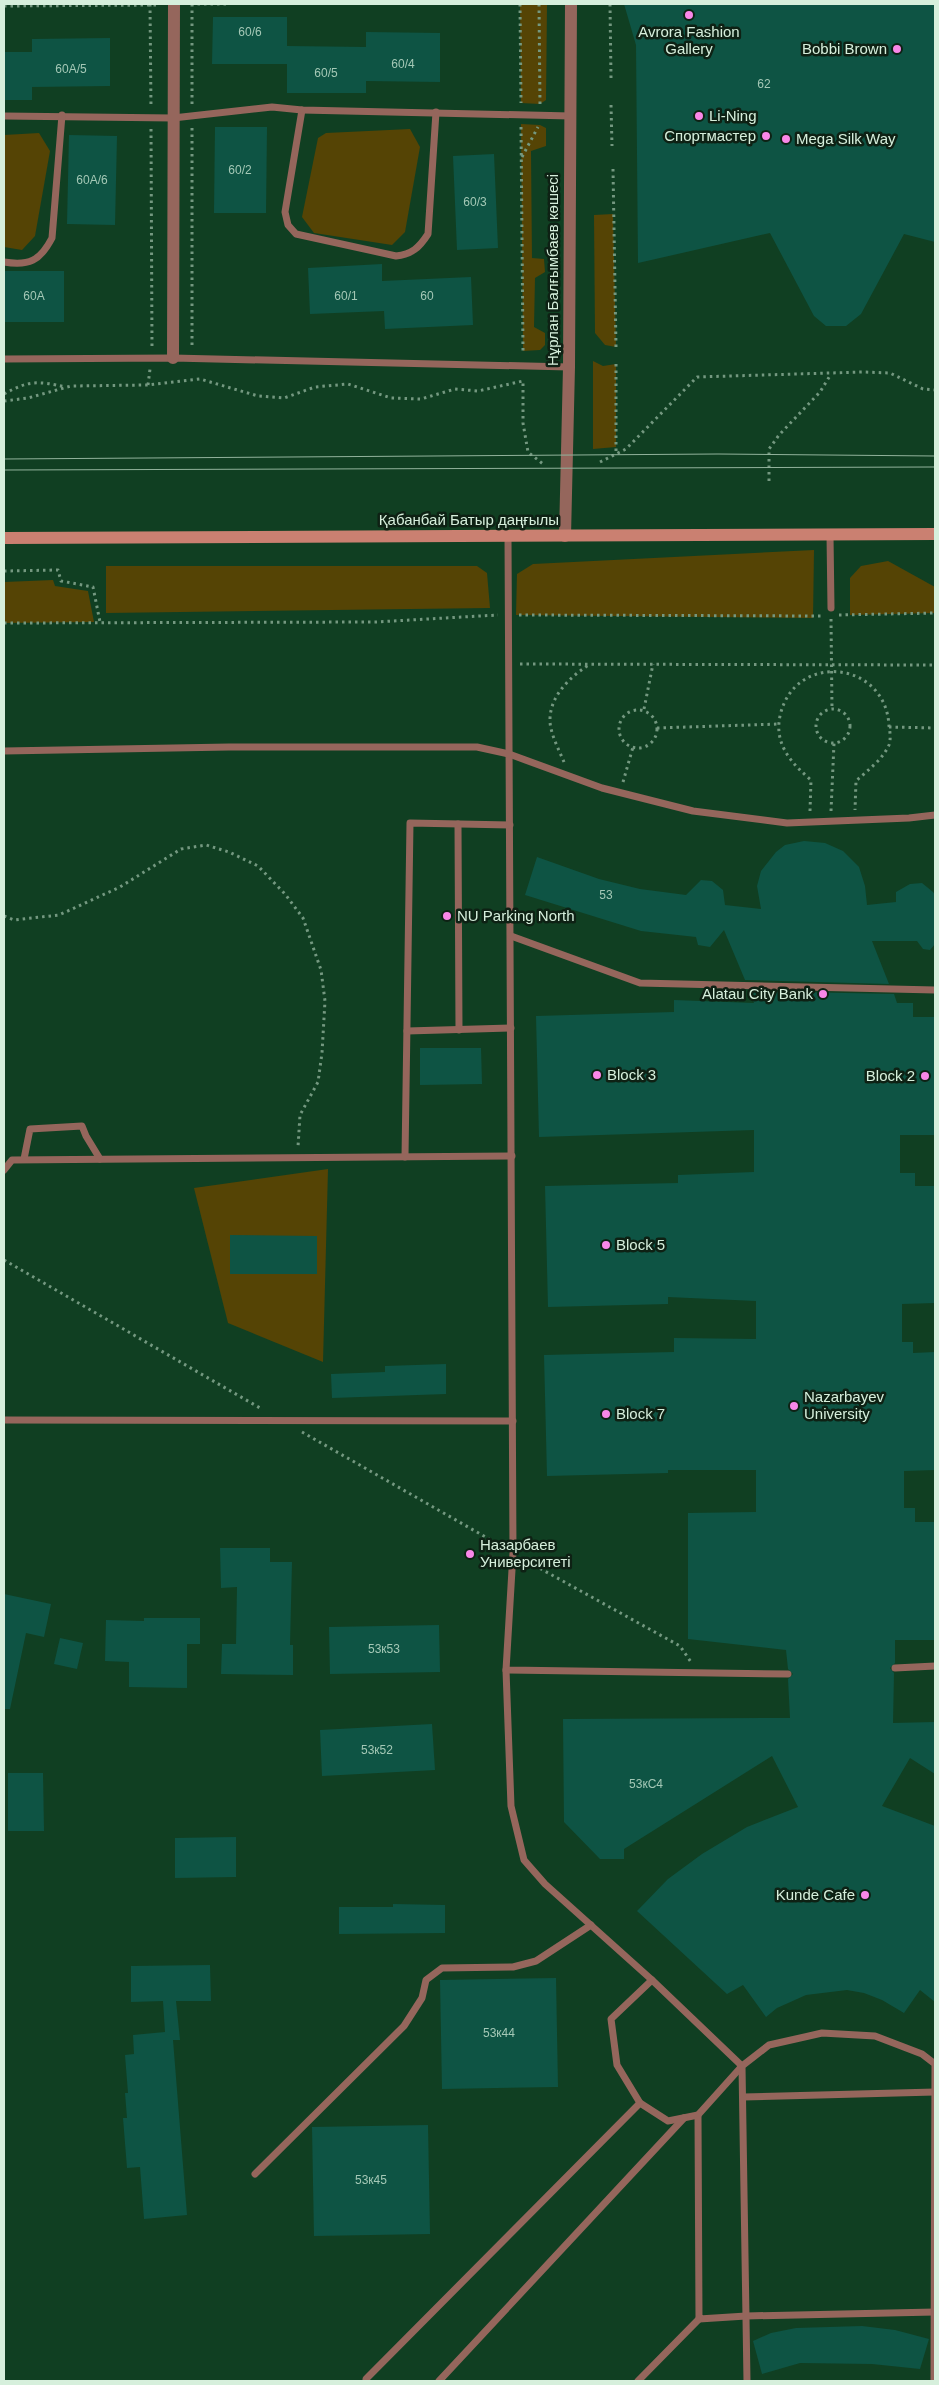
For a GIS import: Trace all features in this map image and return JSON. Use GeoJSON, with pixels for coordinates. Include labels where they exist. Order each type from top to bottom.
{"type":"FeatureCollection","features":[{"type":"Feature","properties":{"kind":"main road","name":"Қабанбай Батыр даңғылы"},"geometry":{"type":"LineString","coordinates":[[4,538],[935,534]]}},
{"type":"Feature","properties":{"kind":"street"},"geometry":{"type":"LineString","coordinates":[[173,358],[174,4]]}},
{"type":"Feature","properties":{"kind":"street","name":"Нұрлан Балғымбаев көшесі"},"geometry":{"type":"LineString","coordinates":[[565,536],[569,366],[571,4]]}},
{"type":"Feature","properties":{"kind":"lane"},"geometry":{"type":"LineString","coordinates":[[4,116],[62,115],[173,118],[272,107],[302,110],[571,116]]}},
{"type":"Feature","properties":{"kind":"lane"},"geometry":{"type":"LineString","coordinates":[[302,110],[285,212],[288,225],[296,234],[396,256],[408,254],[420,247],[428,234],[436,112]]}},
{"type":"Feature","properties":{"kind":"lane"},"geometry":{"type":"LineString","coordinates":[[4,262],[21,265],[34,260],[45,252],[52,238],[62,115]]}},
{"type":"Feature","properties":{"kind":"lane"},"geometry":{"type":"LineString","coordinates":[[4,359],[173,358],[569,366]]}},
{"type":"Feature","properties":{"kind":"lane"},"geometry":{"type":"LineString","coordinates":[[830,535],[831,612]]}},
{"type":"Feature","properties":{"kind":"lane"},"geometry":{"type":"LineString","coordinates":[[508,536],[513,1553],[506,1670],[511,1806],[524,1860],[545,1884],[652,1980],[742,2066],[747,2381]]}},
{"type":"Feature","properties":{"kind":"lane"},"geometry":{"type":"LineString","coordinates":[[4,751],[229,747],[477,747],[509,754],[620,792],[693,811],[787,823],[935,815]]}},
{"type":"Feature","properties":{"kind":"lane"},"geometry":{"type":"LineString","coordinates":[[404,1157],[410,823],[510,825]]}},
{"type":"Feature","properties":{"kind":"lane"},"geometry":{"type":"LineString","coordinates":[[458,824],[459,1030]]}},
{"type":"Feature","properties":{"kind":"lane"},"geometry":{"type":"LineString","coordinates":[[511,936],[640,983],[935,990]]}},
{"type":"Feature","properties":{"kind":"lane"},"geometry":{"type":"LineString","coordinates":[[407,1031],[511,1028]]}},
{"type":"Feature","properties":{"kind":"lane"},"geometry":{"type":"LineString","coordinates":[[24,1160],[30,1129],[82,1126],[100,1159]]}},
{"type":"Feature","properties":{"kind":"lane"},"geometry":{"type":"LineString","coordinates":[[4,1170],[12,1160],[512,1156]]}},
{"type":"Feature","properties":{"kind":"lane"},"geometry":{"type":"LineString","coordinates":[[4,1420],[513,1422]]}},
{"type":"Feature","properties":{"kind":"lane"},"geometry":{"type":"LineString","coordinates":[[895,1668],[935,1666]]}},
{"type":"Feature","properties":{"kind":"lane"},"geometry":{"type":"LineString","coordinates":[[506,1670],[788,1674]]}},
{"type":"Feature","properties":{"kind":"lane"},"geometry":{"type":"LineString","coordinates":[[255,2174],[404,2026],[422,1998],[426,1980],[432,1974],[442,1968],[513,1967],[536,1961],[591,1925]]}},
{"type":"Feature","properties":{"kind":"lane"},"geometry":{"type":"LineString","coordinates":[[652,1980],[611,2018],[618,2065],[640,2103],[668,2121],[698,2116],[742,2066],[769,2045],[822,2033],[875,2036],[922,2054],[935,2064],[934,2381]]}},
{"type":"Feature","properties":{"kind":"lane"},"geometry":{"type":"LineString","coordinates":[[743,2097],[934,2092]]}},
{"type":"Feature","properties":{"kind":"lane"},"geometry":{"type":"LineString","coordinates":[[366,2381],[640,2103]]}},
{"type":"Feature","properties":{"kind":"lane"},"geometry":{"type":"LineString","coordinates":[[698,2116],[699,2319]]}},
{"type":"Feature","properties":{"kind":"lane"},"geometry":{"type":"LineString","coordinates":[[439,2381],[684,2118]]}},
{"type":"Feature","properties":{"kind":"lane"},"geometry":{"type":"LineString","coordinates":[[638,2381],[699,2319],[746,2316],[935,2312]]}},
{"type":"Feature","properties":{"kind":"path"},"geometry":{"type":"LineString","coordinates":[[150,4],[152,358]]}},
{"type":"Feature","properties":{"kind":"path"},"geometry":{"type":"LineString","coordinates":[[192,4],[192,359]]}},
{"type":"Feature","properties":{"kind":"path"},"geometry":{"type":"LineString","coordinates":[[4,6],[226,4]]}},
{"type":"Feature","properties":{"kind":"path"},"geometry":{"type":"LineString","coordinates":[[520,4],[523,351]]}},
{"type":"Feature","properties":{"kind":"path"},"geometry":{"type":"LineString","coordinates":[[521,157],[540,125],[539,4]]}},
{"type":"Feature","properties":{"kind":"path"},"geometry":{"type":"LineString","coordinates":[[610,4],[611,78]]}},
{"type":"Feature","properties":{"kind":"path"},"geometry":{"type":"LineString","coordinates":[[611,105],[612,146]]}},
{"type":"Feature","properties":{"kind":"path"},"geometry":{"type":"LineString","coordinates":[[613,168],[616,346]]}},
{"type":"Feature","properties":{"kind":"path"},"geometry":{"type":"LineString","coordinates":[[616,364],[616,454]]}},
{"type":"Feature","properties":{"kind":"path"},"geometry":{"type":"LineString","coordinates":[[769,481],[770,449],[779,435],[820,392],[831,373]]}},
{"type":"Feature","properties":{"kind":"path"},"geometry":{"type":"LineString","coordinates":[[600,462],[626,449],[696,376],[890,373],[923,389],[935,390]]}},
{"type":"Feature","properties":{"kind":"path"},"geometry":{"type":"LineString","coordinates":[[4,394],[23,383],[48,383],[66,387],[148,385],[200,379],[258,396],[284,398],[315,387],[348,384],[391,398],[421,400],[455,389],[478,391],[523,381],[523,423],[528,452],[542,464]]}},
{"type":"Feature","properties":{"kind":"path"},"geometry":{"type":"LineString","coordinates":[[4,401],[28,398],[66,387]]}},
{"type":"Feature","properties":{"kind":"path"},"geometry":{"type":"LineString","coordinates":[[4,571],[58,570],[61,581],[87,584],[93,587],[100,622]]}},
{"type":"Feature","properties":{"kind":"path"},"geometry":{"type":"LineString","coordinates":[[831,612],[832,709]]}},
{"type":"Feature","properties":{"kind":"path"},"geometry":{"type":"LineString","coordinates":[[4,623],[375,622],[509,614],[935,613]]}},
{"type":"Feature","properties":{"kind":"path"},"geometry":{"type":"LineString","coordinates":[[509,664],[935,665]]}},
{"type":"Feature","properties":{"kind":"path"},"geometry":{"type":"LineString","coordinates":[[570,776],[550,722],[552,706],[561,688],[576,673],[590,664]]}},
{"type":"Feature","properties":{"kind":"path"},"geometry":{"type":"LineString","coordinates":[[644,709],[653,664]]}},
{"type":"Feature","properties":{"kind":"path"},"geometry":{"type":"LineString","coordinates":[[810,822],[811,780],[794,766],[777,730],[782,706],[794,687],[813,674],[832,671],[850,672],[880,694],[889,716],[890,744],[879,760],[856,781],[854,820]]}},
{"type":"Feature","properties":{"kind":"path"},"geometry":{"type":"LineString","coordinates":[[644,709],[655,718],[657,728],[658,732],[651,744],[638,749],[625,744],[618,732],[620,719],[631,710],[644,709]]}},
{"type":"Feature","properties":{"kind":"path"},"geometry":{"type":"LineString","coordinates":[[832,709],[842,711],[849,719],[850,730],[844,739],[834,743],[824,740],[817,732],[816,722],[822,713],[832,709]]}},
{"type":"Feature","properties":{"kind":"path"},"geometry":{"type":"LineString","coordinates":[[657,728],[779,724]]}},
{"type":"Feature","properties":{"kind":"path"},"geometry":{"type":"LineString","coordinates":[[889,727],[935,728]]}},
{"type":"Feature","properties":{"kind":"path"},"geometry":{"type":"LineString","coordinates":[[830,821],[834,743]]}},
{"type":"Feature","properties":{"kind":"path"},"geometry":{"type":"LineString","coordinates":[[620,792],[633,747]]}},
{"type":"Feature","properties":{"kind":"path"},"geometry":{"type":"LineString","coordinates":[[4,916],[14,920],[59,915],[120,887],[181,849],[206,846],[229,852],[258,866],[285,894],[303,918],[321,970],[325,1000],[322,1053],[318,1082],[300,1115],[298,1157]]}},
{"type":"Feature","properties":{"kind":"path"},"geometry":{"type":"LineString","coordinates":[[4,1260],[283,1422],[680,1646],[698,1673]]}},
{"type":"Feature","properties":{"kind":"shaded area"},"geometry":{"type":"Polygon","coordinates":[[[520,4],[547,4],[546,100],[540,104],[521,103],[520,4]]]}},
{"type":"Feature","properties":{"kind":"shaded area"},"geometry":{"type":"Polygon","coordinates":[[[521,124],[540,125],[546,128],[546,146],[531,151],[532,258],[544,259],[545,272],[535,278],[534,327],[545,333],[545,345],[540,350],[523,351],[521,124]]]}},
{"type":"Feature","properties":{"kind":"shaded area"},"geometry":{"type":"Polygon","coordinates":[[[410,129],[420,147],[405,232],[392,245],[314,233],[302,217],[318,138],[326,133],[410,129]]]}},
{"type":"Feature","properties":{"kind":"shaded area"},"geometry":{"type":"Polygon","coordinates":[[[39,133],[50,151],[35,236],[22,250],[4,247],[4,135],[39,133]]]}},
{"type":"Feature","properties":{"kind":"shaded area"},"geometry":{"type":"Polygon","coordinates":[[[613,214],[616,347],[605,345],[595,333],[594,215],[613,214]]]}},
{"type":"Feature","properties":{"kind":"shaded area"},"geometry":{"type":"Polygon","coordinates":[[[593,361],[603,366],[616,364],[616,447],[593,449],[593,361]]]}},
{"type":"Feature","properties":{"kind":"shaded area"},"geometry":{"type":"Polygon","coordinates":[[[814,550],[813,618],[516,615],[517,574],[533,564],[814,550]]]}},
{"type":"Feature","properties":{"kind":"shaded area"},"geometry":{"type":"Polygon","coordinates":[[[888,561],[935,587],[935,613],[850,615],[850,578],[861,566],[888,561]]]}},
{"type":"Feature","properties":{"kind":"shaded area"},"geometry":{"type":"Polygon","coordinates":[[[106,566],[477,566],[487,573],[490,608],[106,613],[106,566]]]}},
{"type":"Feature","properties":{"kind":"shaded area"},"geometry":{"type":"Polygon","coordinates":[[[53,580],[55,586],[88,591],[94,622],[4,623],[4,582],[53,580]]]}},
{"type":"Feature","properties":{"kind":"shaded area"},"geometry":{"type":"Polygon","coordinates":[[[328,1169],[323,1362],[228,1323],[194,1188],[328,1169]]]}},
{"type":"Feature","properties":{"kind":"building","name":"Mega Silk Way"},"geometry":{"type":"Polygon","coordinates":[[[624,4],[935,4],[935,242],[904,234],[861,314],[846,326],[826,326],[814,316],[770,233],[638,263],[636,45],[624,4]]]}},
{"type":"Feature","properties":{"kind":"building"},"geometry":{"type":"Polygon","coordinates":[[[213,17],[287,17],[287,46],[366,47],[366,32],[440,33],[440,82],[366,81],[366,93],[287,93],[287,64],[212,64],[213,17]]]}},
{"type":"Feature","properties":{"kind":"building"},"geometry":{"type":"Polygon","coordinates":[[[110,38],[110,86],[32,87],[32,100],[4,100],[4,52],[32,52],[32,39],[110,38]]]}},
{"type":"Feature","properties":{"kind":"building"},"geometry":{"type":"Polygon","coordinates":[[[215,127],[267,127],[266,213],[214,213],[215,127]]]}},
{"type":"Feature","properties":{"kind":"building"},"geometry":{"type":"Polygon","coordinates":[[[69,135],[117,136],[115,225],[67,224],[69,135]]]}},
{"type":"Feature","properties":{"kind":"building"},"geometry":{"type":"Polygon","coordinates":[[[494,154],[498,248],[457,250],[453,156],[494,154]]]}},
{"type":"Feature","properties":{"kind":"building"},"geometry":{"type":"Polygon","coordinates":[[[382,264],[382,281],[471,277],[473,325],[385,329],[384,311],[310,314],[308,268],[382,264]]]}},
{"type":"Feature","properties":{"kind":"building"},"geometry":{"type":"Polygon","coordinates":[[[4,271],[64,271],[64,322],[4,322],[4,271]]]}},
{"type":"Feature","properties":{"kind":"building"},"geometry":{"type":"Polygon","coordinates":[[[804,841],[825,843],[843,851],[859,867],[865,886],[867,905],[896,902],[896,892],[910,884],[922,883],[935,895],[935,944],[930,950],[923,949],[917,941],[872,941],[889,984],[745,980],[724,930],[710,947],[698,945],[696,937],[641,931],[525,895],[537,857],[599,879],[640,889],[686,895],[701,880],[712,881],[723,890],[725,905],[761,909],[757,886],[761,871],[776,852],[785,845],[804,841]]]}},
{"type":"Feature","properties":{"kind":"building"},"geometry":{"type":"Polygon","coordinates":[[[749,991],[894,994],[897,1003],[913,1003],[913,1017],[935,1017],[935,1135],[900,1135],[900,1173],[915,1173],[915,1186],[935,1186],[935,1303],[902,1304],[902,1342],[913,1342],[913,1353],[935,1352],[935,1470],[904,1471],[904,1508],[915,1508],[915,1522],[935,1522],[935,1640],[895,1640],[895,1663],[890,1668],[894,1673],[893,1723],[935,1722],[935,1774],[910,1758],[882,1806],[935,1826],[935,2002],[920,1990],[904,2013],[882,2000],[864,1993],[847,1990],[806,1995],[777,2008],[766,2017],[743,1985],[727,1994],[637,1911],[668,1879],[702,1854],[747,1827],[798,1807],[772,1756],[624,1849],[624,1859],[600,1859],[564,1822],[563,1719],[790,1718],[788,1679],[793,1674],[788,1669],[786,1650],[688,1639],[688,1513],[756,1512],[756,1470],[668,1470],[668,1473],[547,1476],[544,1355],[674,1352],[674,1338],[756,1339],[756,1301],[668,1297],[668,1304],[548,1307],[545,1186],[678,1183],[678,1175],[754,1172],[754,1130],[539,1137],[536,1016],[674,1012],[674,1000],[754,1003],[749,991]]]}},
{"type":"Feature","properties":{"kind":"building"},"geometry":{"type":"Polygon","coordinates":[[[420,1048],[481,1048],[482,1084],[420,1085],[420,1048]]]}},
{"type":"Feature","properties":{"kind":"building"},"geometry":{"type":"Polygon","coordinates":[[[230,1235],[317,1236],[317,1274],[230,1274],[230,1235]]]}},
{"type":"Feature","properties":{"kind":"building"},"geometry":{"type":"Polygon","coordinates":[[[446,1364],[446,1394],[332,1398],[331,1374],[385,1372],[385,1366],[446,1364]]]}},
{"type":"Feature","properties":{"kind":"building"},"geometry":{"type":"Polygon","coordinates":[[[220,1548],[270,1548],[270,1562],[292,1562],[290,1645],[293,1645],[293,1675],[221,1674],[222,1644],[236,1644],[237,1587],[221,1588],[220,1548]]]}},
{"type":"Feature","properties":{"kind":"building"},"geometry":{"type":"Polygon","coordinates":[[[4,1594],[51,1604],[44,1637],[26,1633],[10,1709],[4,1709],[4,1594]]]}},
{"type":"Feature","properties":{"kind":"building"},"geometry":{"type":"Polygon","coordinates":[[[144,1618],[200,1618],[200,1644],[187,1644],[187,1688],[129,1687],[129,1662],[105,1661],[106,1620],[144,1621],[144,1618]]]}},
{"type":"Feature","properties":{"kind":"building"},"geometry":{"type":"Polygon","coordinates":[[[439,1625],[440,1672],[330,1674],[329,1627],[439,1625]]]}},
{"type":"Feature","properties":{"kind":"building"},"geometry":{"type":"Polygon","coordinates":[[[60,1638],[83,1643],[77,1669],[54,1664],[60,1638]]]}},
{"type":"Feature","properties":{"kind":"building"},"geometry":{"type":"Polygon","coordinates":[[[432,1724],[435,1770],[322,1776],[320,1730],[432,1724]]]}},
{"type":"Feature","properties":{"kind":"building"},"geometry":{"type":"Polygon","coordinates":[[[8,1773],[43,1773],[44,1831],[8,1831],[8,1773]]]}},
{"type":"Feature","properties":{"kind":"building"},"geometry":{"type":"Polygon","coordinates":[[[236,1837],[236,1877],[175,1878],[175,1838],[236,1837]]]}},
{"type":"Feature","properties":{"kind":"building"},"geometry":{"type":"Polygon","coordinates":[[[393,1904],[445,1905],[445,1933],[339,1934],[339,1907],[393,1907],[393,1904]]]}},
{"type":"Feature","properties":{"kind":"building"},"geometry":{"type":"Polygon","coordinates":[[[210,1965],[211,2001],[176,2001],[180,2040],[173,2040],[187,2215],[144,2219],[140,2167],[127,2168],[123,2118],[127,2118],[125,2093],[128,2093],[125,2055],[134,2054],[133,2035],[165,2032],[163,2001],[131,2002],[131,1966],[210,1965]]]}},
{"type":"Feature","properties":{"kind":"building"},"geometry":{"type":"Polygon","coordinates":[[[556,1978],[558,2087],[442,2089],[440,1980],[556,1978]]]}},
{"type":"Feature","properties":{"kind":"building"},"geometry":{"type":"Polygon","coordinates":[[[428,2125],[430,2234],[314,2236],[312,2127],[428,2125]]]}},
{"type":"Feature","properties":{"kind":"building"},"geometry":{"type":"Polygon","coordinates":[[[862,2326],[895,2330],[929,2339],[920,2369],[872,2364],[800,2363],[762,2374],[753,2341],[771,2333],[796,2328],[862,2326]]]}},
{"type":"Feature","properties":{"kind":"tram line"},"geometry":{"type":"LineString","coordinates":[[4,459],[718,454],[935,456]]}},
{"type":"Feature","properties":{"kind":"tram line"},"geometry":{"type":"LineString","coordinates":[[4,470],[935,467]]}},
{"type":"Feature","properties":{"kind":"place","name":"Avrora Fashion Gallery"},"geometry":{"type":"Point","coordinates":[689,15]}},
{"type":"Feature","properties":{"kind":"place","name":"Bobbi Brown"},"geometry":{"type":"Point","coordinates":[897,49]}},
{"type":"Feature","properties":{"kind":"place","name":"Li-Ning"},"geometry":{"type":"Point","coordinates":[699,116]}},
{"type":"Feature","properties":{"kind":"place","name":"Спортмастер"},"geometry":{"type":"Point","coordinates":[766,136]}},
{"type":"Feature","properties":{"kind":"place","name":"Mega Silk Way"},"geometry":{"type":"Point","coordinates":[786,139]}},
{"type":"Feature","properties":{"kind":"place","name":"NU Parking North"},"geometry":{"type":"Point","coordinates":[447,916]}},
{"type":"Feature","properties":{"kind":"place","name":"Alatau City Bank"},"geometry":{"type":"Point","coordinates":[823,994]}},
{"type":"Feature","properties":{"kind":"place","name":"Block 3"},"geometry":{"type":"Point","coordinates":[597,1075]}},
{"type":"Feature","properties":{"kind":"place","name":"Block 2"},"geometry":{"type":"Point","coordinates":[925,1076]}},
{"type":"Feature","properties":{"kind":"place","name":"Block 5"},"geometry":{"type":"Point","coordinates":[606,1245]}},
{"type":"Feature","properties":{"kind":"place","name":"Nazarbayev University"},"geometry":{"type":"Point","coordinates":[794,1406]}},
{"type":"Feature","properties":{"kind":"place","name":"Block 7"},"geometry":{"type":"Point","coordinates":[606,1414]}},
{"type":"Feature","properties":{"kind":"place","name":"Назарбаев Университеті"},"geometry":{"type":"Point","coordinates":[470,1554]}},
{"type":"Feature","properties":{"kind":"place","name":"Kunde Cafe"},"geometry":{"type":"Point","coordinates":[865,1895]}}]}
